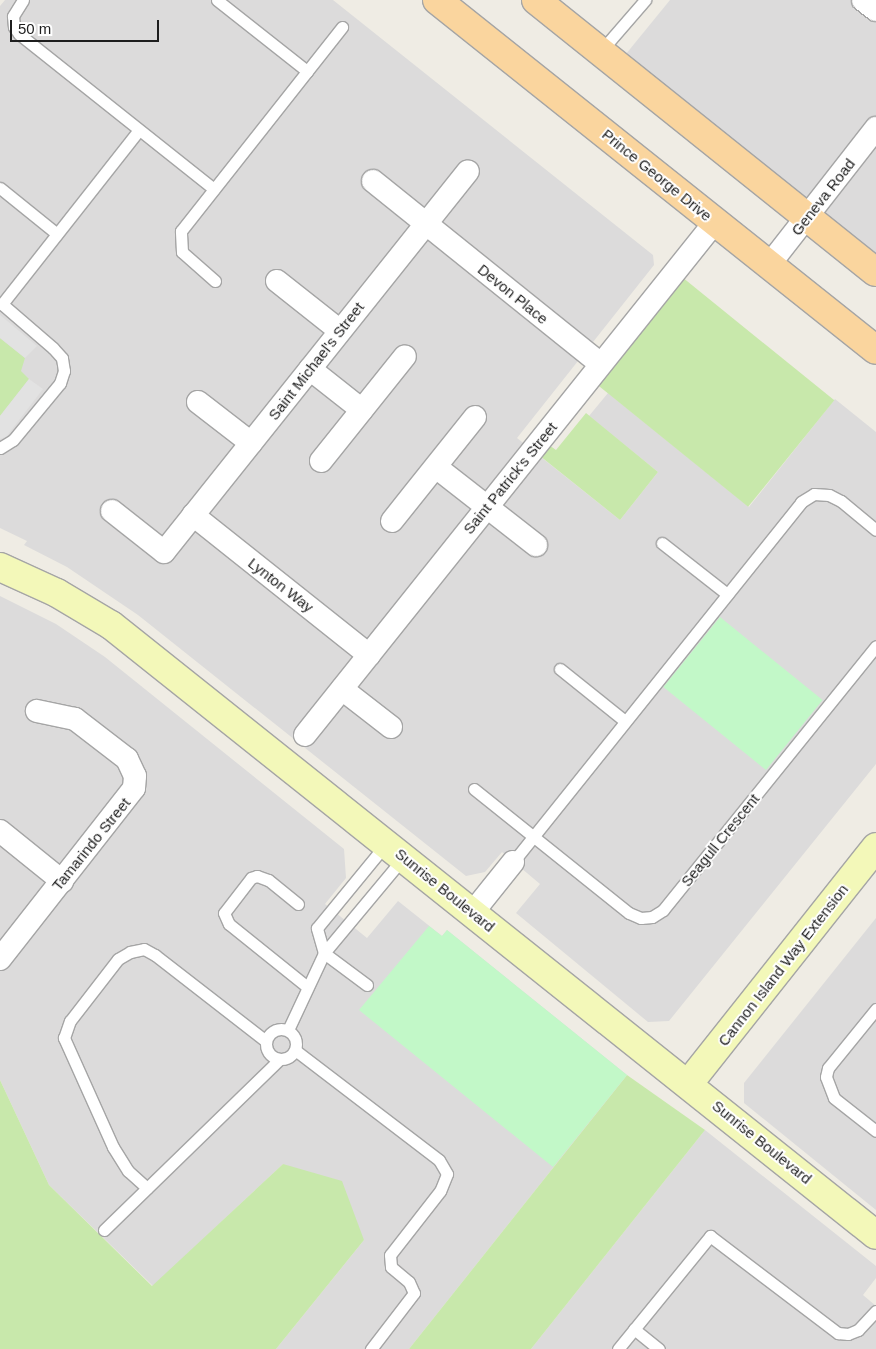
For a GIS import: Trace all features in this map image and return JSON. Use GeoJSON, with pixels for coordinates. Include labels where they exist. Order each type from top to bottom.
{"type":"FeatureCollection","features":[{"type":"Feature","properties":{"kind":"main road","name":"Prince George Drive"},"geometry":{"type":"LineString","coordinates":[[437,0],[876,350]]}},
{"type":"Feature","properties":{"kind":"main road"},"geometry":{"type":"LineString","coordinates":[[536,0],[876,272]]}},
{"type":"Feature","properties":{"kind":"street"},"geometry":{"type":"LineString","coordinates":[[863,0],[876,10]]}},
{"type":"Feature","properties":{"kind":"street","name":"Geneva Road"},"geometry":{"type":"LineString","coordinates":[[769,265],[876,128]]}},
{"type":"Feature","properties":{"kind":"street","name":"Saint Michael's Street"},"geometry":{"type":"LineString","coordinates":[[112,511],[164,552],[468,171]]}},
{"type":"Feature","properties":{"kind":"street","name":"Devon Place"},"geometry":{"type":"LineString","coordinates":[[373,181],[601,364]]}},
{"type":"Feature","properties":{"kind":"street","name":"Saint Patrick's Street"},"geometry":{"type":"LineString","coordinates":[[305,735],[715,222]]}},
{"type":"Feature","properties":{"kind":"street"},"geometry":{"type":"LineString","coordinates":[[277,281],[340,331]]}},
{"type":"Feature","properties":{"kind":"street"},"geometry":{"type":"LineString","coordinates":[[321,461],[405,356]]}},
{"type":"Feature","properties":{"kind":"street"},"geometry":{"type":"LineString","coordinates":[[310,369],[362,410]]}},
{"type":"Feature","properties":{"kind":"street"},"geometry":{"type":"LineString","coordinates":[[198,402],[251,443]]}},
{"type":"Feature","properties":{"kind":"street"},"geometry":{"type":"LineString","coordinates":[[392,521],[475,417]]}},
{"type":"Feature","properties":{"kind":"street"},"geometry":{"type":"LineString","coordinates":[[436,467],[536,545]]}},
{"type":"Feature","properties":{"kind":"street","name":"Lynton Way"},"geometry":{"type":"LineString","coordinates":[[193,516],[369,654]]}},
{"type":"Feature","properties":{"kind":"street","name":"Sunrise Boulevard"},"geometry":{"type":"LineString","coordinates":[[0,567],[57,593],[111,625],[876,1235]]}},
{"type":"Feature","properties":{"kind":"street"},"geometry":{"type":"LineString","coordinates":[[342,689],[391,727]]}},
{"type":"Feature","properties":{"kind":"street","name":"Tamarindo Street"},"geometry":{"type":"LineString","coordinates":[[0,959],[128,799],[134,788],[135,776],[127,759],[75,719],[37,711]]}},
{"type":"Feature","properties":{"kind":"street"},"geometry":{"type":"LineString","coordinates":[[0,832],[62,881]]}},
{"type":"Feature","properties":{"kind":"street","name":"Cannon Island Way Extension"},"geometry":{"type":"LineString","coordinates":[[689,1084],[876,847]]}},
{"type":"Feature","properties":{"kind":"street"},"geometry":{"type":"LineString","coordinates":[[473,912],[513,862]]}},
{"type":"Feature","properties":{"kind":"lane"},"geometry":{"type":"LineString","coordinates":[[23,0],[13,16],[14,27],[19,34],[214,189]]}},
{"type":"Feature","properties":{"kind":"lane"},"geometry":{"type":"LineString","coordinates":[[217,0],[307,71]]}},
{"type":"Feature","properties":{"kind":"lane"},"geometry":{"type":"LineString","coordinates":[[600,52],[645,0]]}},
{"type":"Feature","properties":{"kind":"lane"},"geometry":{"type":"LineString","coordinates":[[215,281],[189,260],[179,242],[181,231],[342,27]]}},
{"type":"Feature","properties":{"kind":"lane"},"geometry":{"type":"LineString","coordinates":[[0,448],[13,440],[60,383],[64,371],[62,358],[54,348],[2,304],[139,130]]}},
{"type":"Feature","properties":{"kind":"lane"},"geometry":{"type":"LineString","coordinates":[[0,188],[57,234]]}},
{"type":"Feature","properties":{"kind":"lane"},"geometry":{"type":"LineString","coordinates":[[513,862],[801,502],[814,494],[829,495],[841,501],[876,530]]}},
{"type":"Feature","properties":{"kind":"lane"},"geometry":{"type":"LineString","coordinates":[[662,543],[727,594]]}},
{"type":"Feature","properties":{"kind":"lane","name":"Seagull Crescent"},"geometry":{"type":"LineString","coordinates":[[474,788],[628,913],[641,918],[652,917],[663,910],[876,646]]}},
{"type":"Feature","properties":{"kind":"lane"},"geometry":{"type":"LineString","coordinates":[[560,670],[625,721]]}},
{"type":"Feature","properties":{"kind":"lane"},"geometry":{"type":"LineString","coordinates":[[367,985],[324,953],[316,928],[395,850]]}},
{"type":"Feature","properties":{"kind":"lane"},"geometry":{"type":"LineString","coordinates":[[288,1030],[306,986],[324,953],[395,850]]}},
{"type":"Feature","properties":{"kind":"lane"},"geometry":{"type":"LineString","coordinates":[[298,904],[268,880],[257,876],[251,878],[224,913],[229,924],[306,986]]}},
{"type":"Feature","properties":{"kind":"lane"},"geometry":{"type":"LineString","coordinates":[[147,1188],[120,1159],[65,1046],[64,1038],[70,1021],[118,959],[130,952],[144,950],[156,955],[266,1041]]}},
{"type":"Feature","properties":{"kind":"lane"},"geometry":{"type":"LineString","coordinates":[[876,1009],[828,1068],[826,1077],[834,1098],[876,1131]]}},
{"type":"Feature","properties":{"kind":"lane"},"geometry":{"type":"LineString","coordinates":[[279,1060],[267,1051],[266,1041],[274,1030],[288,1030]]}},
{"type":"Feature","properties":{"kind":"lane"},"geometry":{"type":"LineString","coordinates":[[104,1230],[279,1060],[289,1057],[295,1050],[296,1041],[288,1030]]}},
{"type":"Feature","properties":{"kind":"lane"},"geometry":{"type":"LineString","coordinates":[[295,1050],[439,1160],[447,1174],[440,1192],[390,1255],[391,1267],[409,1282],[414,1293],[371,1349]]}},
{"type":"Feature","properties":{"kind":"lane"},"geometry":{"type":"LineString","coordinates":[[618,1349],[710,1236],[838,1333],[854,1333],[876,1310]]}},
{"type":"Feature","properties":{"kind":"lane"},"geometry":{"type":"LineString","coordinates":[[634,1329],[659,1349]]}},
{"type":"Feature","properties":{"kind":"shaded area"},"geometry":{"type":"Polygon","coordinates":[[[5,0],[333,0],[653,255],[654,265],[517,438],[620,520],[658,472],[589,416],[608,393],[749,507],[835,399],[876,432],[876,764],[669,1021],[648,1022],[516,913],[540,884],[502,852],[485,872],[466,876],[138,615],[67,567],[24,545],[27,541],[0,528],[0,6],[5,0]]]}},
{"type":"Feature","properties":{"kind":"shaded area"},"geometry":{"type":"Polygon","coordinates":[[[670,0],[863,0],[876,10],[876,272],[617,65],[670,0]]]}},
{"type":"Feature","properties":{"kind":"shaded area"},"geometry":{"type":"Polygon","coordinates":[[[0,315],[37,346],[25,358],[0,338],[0,315]]]}},
{"type":"Feature","properties":{"kind":"shaded area"},"geometry":{"type":"Polygon","coordinates":[[[29,379],[43,389],[6,437],[0,439],[0,416],[29,379]]]}},
{"type":"Feature","properties":{"kind":"shaded area"},"geometry":{"type":"Polygon","coordinates":[[[0,596],[56,624],[105,657],[344,849],[346,878],[325,904],[367,938],[398,901],[442,936],[447,930],[627,1075],[409,1349],[276,1349],[364,1240],[283,1164],[153,1286],[49,1185],[0,1080],[0,596]]]}},
{"type":"Feature","properties":{"kind":"shaded area"},"geometry":{"type":"Polygon","coordinates":[[[876,918],[876,1210],[744,1103],[744,1083],[876,918]]]}},
{"type":"Feature","properties":{"kind":"shaded area"},"geometry":{"type":"Polygon","coordinates":[[[705,1130],[876,1266],[876,1278],[863,1295],[876,1306],[876,1349],[531,1349],[705,1130]]]}},
{"type":"Feature","properties":{"kind":"green space"},"geometry":{"type":"Polygon","coordinates":[[[682,277],[834,400],[748,507],[596,383],[682,277]]]}},
{"type":"Feature","properties":{"kind":"green space"},"geometry":{"type":"Polygon","coordinates":[[[0,338],[25,358],[21,371],[29,379],[0,416],[0,338]]]}},
{"type":"Feature","properties":{"kind":"green space"},"geometry":{"type":"Polygon","coordinates":[[[586,413],[658,472],[620,520],[540,456],[549,445],[556,450],[586,413]]]}},
{"type":"Feature","properties":{"kind":"green space"},"geometry":{"type":"Polygon","coordinates":[[[720,617],[823,700],[766,770],[663,687],[720,617]]]}},
{"type":"Feature","properties":{"kind":"green space"},"geometry":{"type":"Polygon","coordinates":[[[429,926],[442,936],[447,930],[627,1075],[553,1167],[359,1010],[429,926]]]}},
{"type":"Feature","properties":{"kind":"green space"},"geometry":{"type":"Polygon","coordinates":[[[627,1075],[705,1130],[531,1349],[409,1349],[627,1075]]]}},
{"type":"Feature","properties":{"kind":"green space"},"geometry":{"type":"Polygon","coordinates":[[[0,1080],[49,1185],[152,1286],[283,1164],[342,1181],[364,1240],[276,1349],[0,1349],[0,1080]]]}}]}
